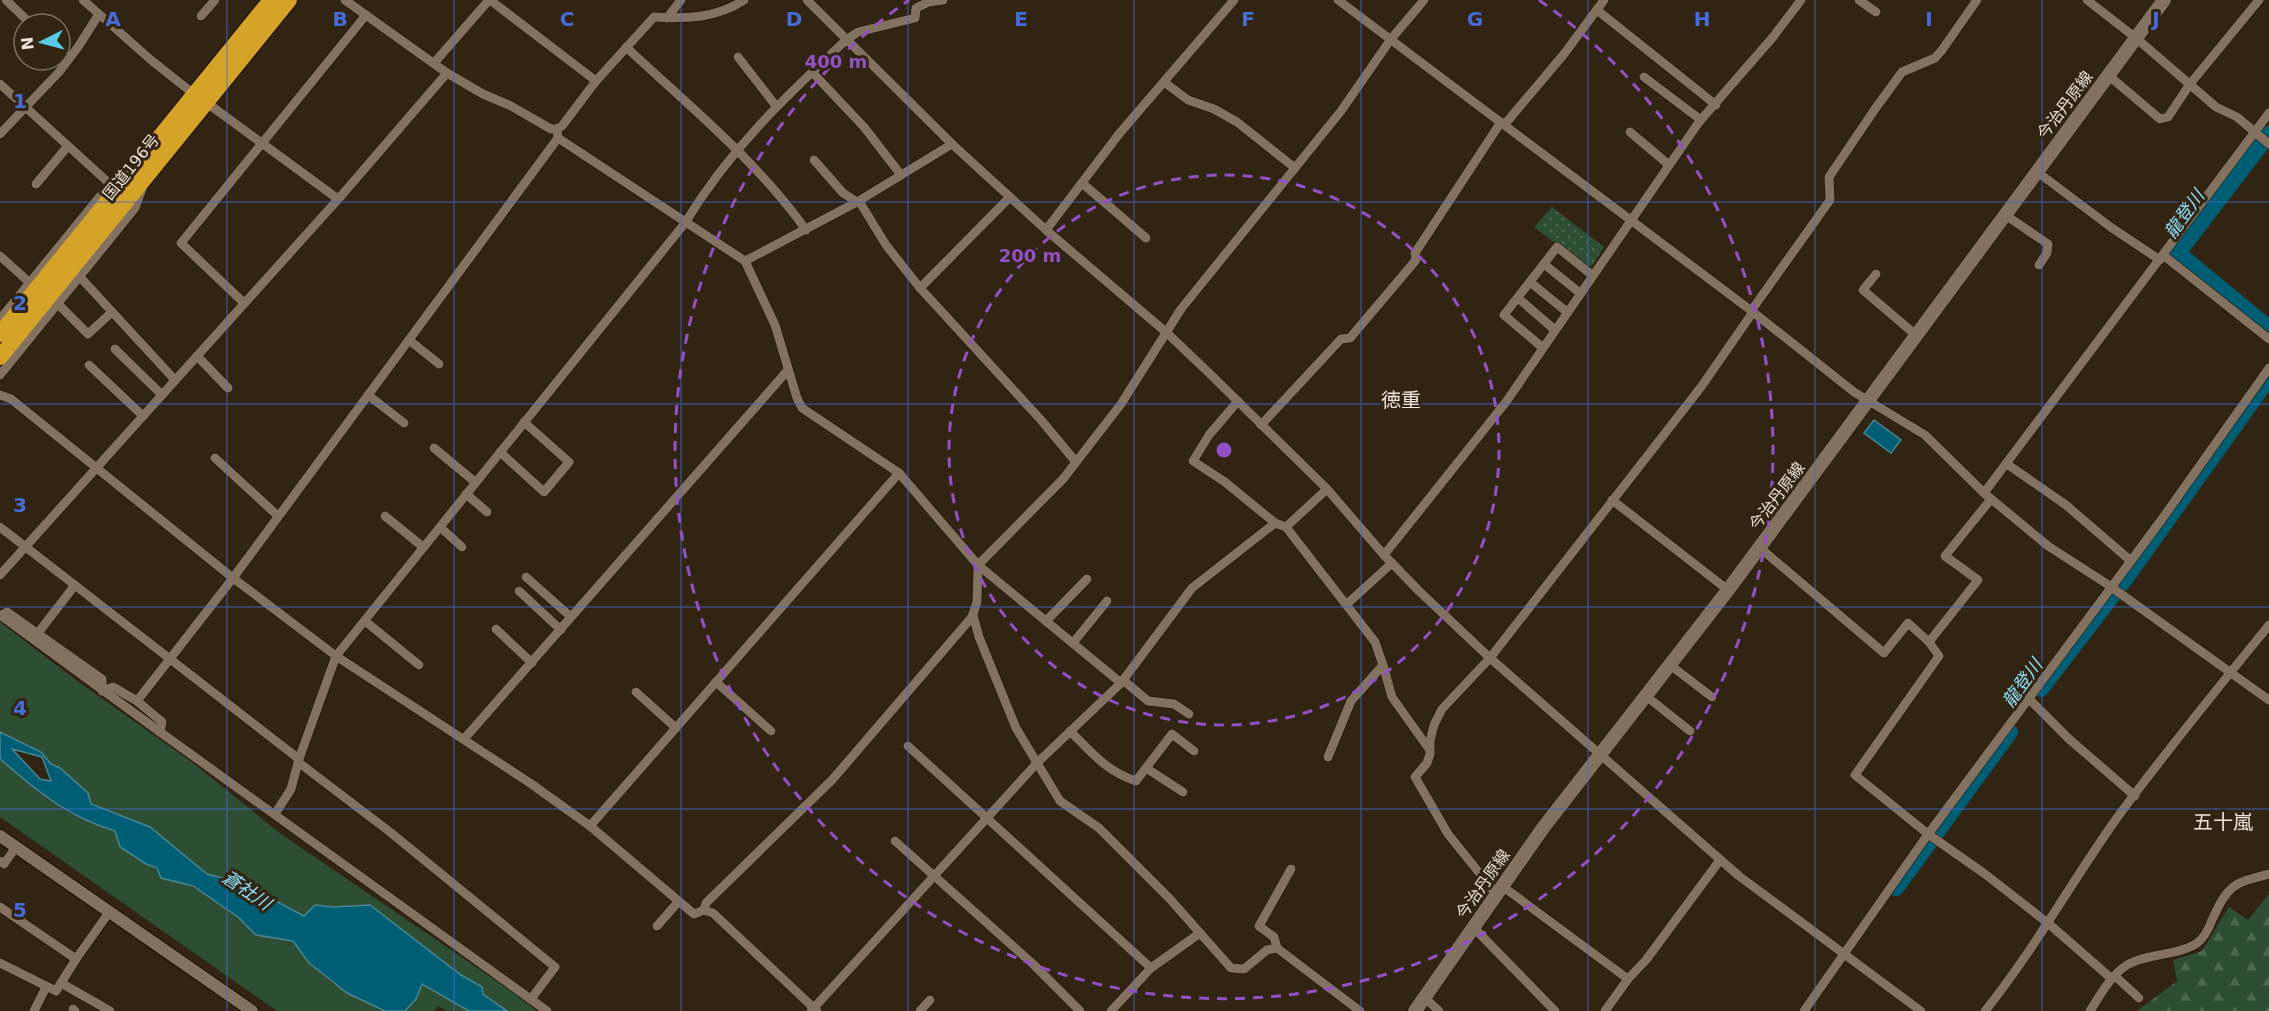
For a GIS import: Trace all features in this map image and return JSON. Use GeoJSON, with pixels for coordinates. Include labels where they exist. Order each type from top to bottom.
{"type":"FeatureCollection","features":[{"type":"Feature","properties":{"kind":"highway","name":"国道196号"},"geometry":{"type":"LineString","coordinates":[[201,99],[271,0]]}},
{"type":"Feature","properties":{"kind":"highway","name":"国道196号"},"geometry":{"type":"LineString","coordinates":[[0,334],[289,0]]}},
{"type":"Feature","properties":{"kind":"highway","name":"国道196号"},"geometry":{"type":"LineString","coordinates":[[0,357],[139,174]]}},
{"type":"Feature","properties":{"kind":"main road","name":"今治丹原線"},"geometry":{"type":"LineString","coordinates":[[1415,1011],[1543,828],[1728,590],[2164,0]]}},
{"type":"Feature","properties":{"kind":"street"},"geometry":{"type":"LineString","coordinates":[[83,0],[151,60],[338,199]]}},
{"type":"Feature","properties":{"kind":"street"},"geometry":{"type":"LineString","coordinates":[[201,16],[215,0]]}},
{"type":"Feature","properties":{"kind":"street"},"geometry":{"type":"LineString","coordinates":[[345,0],[447,73],[483,94],[509,105],[558,134],[685,223],[745,261],[775,325],[802,408],[899,473],[978,565],[1122,682],[1148,701],[1174,704],[1189,714]]}},
{"type":"Feature","properties":{"kind":"street"},"geometry":{"type":"LineString","coordinates":[[434,63],[490,0],[596,81]]}},
{"type":"Feature","properties":{"kind":"street"},"geometry":{"type":"LineString","coordinates":[[667,18],[681,0]]}},
{"type":"Feature","properties":{"kind":"street"},"geometry":{"type":"LineString","coordinates":[[137,701],[233,578],[596,81],[654,17],[715,15],[729,10],[744,0]]}},
{"type":"Feature","properties":{"kind":"street"},"geometry":{"type":"LineString","coordinates":[[807,0],[952,144],[1046,230],[1167,333],[1262,424],[1327,489],[1384,555],[1490,658],[1720,860],[1921,1011]]}},
{"type":"Feature","properties":{"kind":"street"},"geometry":{"type":"LineString","coordinates":[[275,814],[291,789],[336,656],[685,223],[704,191],[736,150],[776,106],[846,40],[858,32],[915,18],[916,8],[929,2],[943,0]]}},
{"type":"Feature","properties":{"kind":"street"},"geometry":{"type":"LineString","coordinates":[[1046,230],[1119,134],[1234,0]]}},
{"type":"Feature","properties":{"kind":"street"},"geometry":{"type":"LineString","coordinates":[[1338,0],[1752,311],[1854,392],[1924,435],[1987,496],[2048,546],[2111,587],[2269,700]]}},
{"type":"Feature","properties":{"kind":"street"},"geometry":{"type":"LineString","coordinates":[[704,910],[706,903],[832,780],[973,615],[977,602],[978,565],[1063,479],[1121,404],[1181,309],[1341,111],[1391,39],[1424,0]]}},
{"type":"Feature","properties":{"kind":"street"},"geometry":{"type":"LineString","coordinates":[[1262,424],[1341,339],[1350,338],[1416,260],[1415,253],[1503,123],[1564,54],[1604,0]]}},
{"type":"Feature","properties":{"kind":"street"},"geometry":{"type":"LineString","coordinates":[[1384,555],[1506,402],[1630,219],[1701,120],[1773,37],[1801,0]]}},
{"type":"Feature","properties":{"kind":"street"},"geometry":{"type":"LineString","coordinates":[[1859,0],[1876,12]]}},
{"type":"Feature","properties":{"kind":"street"},"geometry":{"type":"LineString","coordinates":[[1628,979],[1499,890],[1448,834],[1415,777],[1427,763],[1434,725],[1442,710],[1490,658],[1701,387],[1830,200],[1829,177],[1902,72],[1935,58],[1977,0]]}},
{"type":"Feature","properties":{"kind":"street"},"geometry":{"type":"LineString","coordinates":[[2087,0],[2136,38],[2216,107],[2237,117],[2254,134],[2269,144]]}},
{"type":"Feature","properties":{"kind":"street"},"geometry":{"type":"LineString","coordinates":[[2108,75],[2160,119],[2168,117],[2190,84],[2259,0]]}},
{"type":"Feature","properties":{"kind":"street"},"geometry":{"type":"LineString","coordinates":[[3,1],[16,12]]}},
{"type":"Feature","properties":{"kind":"street"},"geometry":{"type":"LineString","coordinates":[[1597,10],[1716,105]]}},
{"type":"Feature","properties":{"kind":"street"},"geometry":{"type":"LineString","coordinates":[[72,54],[99,14]]}},
{"type":"Feature","properties":{"kind":"street"},"geometry":{"type":"LineString","coordinates":[[244,303],[181,243],[366,15]]}},
{"type":"Feature","properties":{"kind":"street"},"geometry":{"type":"LineString","coordinates":[[626,47],[736,150],[788,205],[806,230]]}},
{"type":"Feature","properties":{"kind":"street"},"geometry":{"type":"LineString","coordinates":[[738,57],[776,106]]}},
{"type":"Feature","properties":{"kind":"street"},"geometry":{"type":"LineString","coordinates":[[0,134],[57,72]]}},
{"type":"Feature","properties":{"kind":"street"},"geometry":{"type":"LineString","coordinates":[[812,72],[864,127],[901,176]]}},
{"type":"Feature","properties":{"kind":"street"},"geometry":{"type":"LineString","coordinates":[[0,575],[338,199],[447,73]]}},
{"type":"Feature","properties":{"kind":"street"},"geometry":{"type":"LineString","coordinates":[[1644,77],[1701,120]]}},
{"type":"Feature","properties":{"kind":"street"},"geometry":{"type":"LineString","coordinates":[[1164,82],[1188,100],[1214,109],[1237,122],[1295,168]]}},
{"type":"Feature","properties":{"kind":"street"},"geometry":{"type":"LineString","coordinates":[[0,84],[110,183]]}},
{"type":"Feature","properties":{"kind":"street"},"geometry":{"type":"LineString","coordinates":[[1929,642],[1978,580],[1945,556],[2007,464],[2269,113]]}},
{"type":"Feature","properties":{"kind":"street"},"geometry":{"type":"LineString","coordinates":[[1630,132],[1669,165]]}},
{"type":"Feature","properties":{"kind":"street"},"geometry":{"type":"LineString","coordinates":[[745,261],[858,202],[952,144]]}},
{"type":"Feature","properties":{"kind":"street"},"geometry":{"type":"LineString","coordinates":[[36,184],[68,146]]}},
{"type":"Feature","properties":{"kind":"street"},"geometry":{"type":"LineString","coordinates":[[814,160],[843,193],[858,202],[886,245],[920,288],[1041,420],[1076,462]]}},
{"type":"Feature","properties":{"kind":"street"},"geometry":{"type":"LineString","coordinates":[[2036,171],[2112,228],[2161,257],[2269,339]]}},
{"type":"Feature","properties":{"kind":"street"},"geometry":{"type":"LineString","coordinates":[[0,319],[110,183],[139,174],[135,208],[0,375]]}},
{"type":"Feature","properties":{"kind":"street"},"geometry":{"type":"LineString","coordinates":[[1082,183],[1146,238]]}},
{"type":"Feature","properties":{"kind":"street"},"geometry":{"type":"LineString","coordinates":[[920,288],[1010,197]]}},
{"type":"Feature","properties":{"kind":"street"},"geometry":{"type":"LineString","coordinates":[[2004,214],[2048,244],[2048,252],[2039,265]]}},
{"type":"Feature","properties":{"kind":"street"},"geometry":{"type":"LineString","coordinates":[[1542,348],[1504,315],[1557,247],[1592,275]]}},
{"type":"Feature","properties":{"kind":"street"},"geometry":{"type":"LineString","coordinates":[[0,256],[30,284]]}},
{"type":"Feature","properties":{"kind":"street"},"geometry":{"type":"LineString","coordinates":[[1544,264],[1580,293]]}},
{"type":"Feature","properties":{"kind":"street"},"geometry":{"type":"LineString","coordinates":[[1876,274],[1863,290],[1917,336]]}},
{"type":"Feature","properties":{"kind":"street"},"geometry":{"type":"LineString","coordinates":[[80,277],[176,380]]}},
{"type":"Feature","properties":{"kind":"street"},"geometry":{"type":"LineString","coordinates":[[1530,282],[1567,312]]}},
{"type":"Feature","properties":{"kind":"street"},"geometry":{"type":"LineString","coordinates":[[1518,298],[1555,330]]}},
{"type":"Feature","properties":{"kind":"street"},"geometry":{"type":"LineString","coordinates":[[58,304],[88,334],[112,312]]}},
{"type":"Feature","properties":{"kind":"street"},"geometry":{"type":"LineString","coordinates":[[409,340],[439,364]]}},
{"type":"Feature","properties":{"kind":"street"},"geometry":{"type":"LineString","coordinates":[[114,350],[162,395]]}},
{"type":"Feature","properties":{"kind":"street"},"geometry":{"type":"LineString","coordinates":[[197,356],[228,388]]}},
{"type":"Feature","properties":{"kind":"street"},"geometry":{"type":"LineString","coordinates":[[89,365],[143,416]]}},
{"type":"Feature","properties":{"kind":"street"},"geometry":{"type":"LineString","coordinates":[[1804,1011],[1928,834],[2131,561],[2269,368]]}},
{"type":"Feature","properties":{"kind":"street"},"geometry":{"type":"LineString","coordinates":[[464,739],[788,370]]}},
{"type":"Feature","properties":{"kind":"street"},"geometry":{"type":"LineString","coordinates":[[368,394],[404,423]]}},
{"type":"Feature","properties":{"kind":"street"},"geometry":{"type":"LineString","coordinates":[[0,395],[11,399],[95,469],[336,656],[530,783],[590,826],[694,914],[704,910],[713,914],[813,1010],[985,818],[1037,763],[1122,682],[1192,588],[1275,523]]}},
{"type":"Feature","properties":{"kind":"street"},"geometry":{"type":"LineString","coordinates":[[1238,401],[1209,435],[1193,461],[1253,503],[1275,523],[1286,527],[1375,642],[1392,697],[1430,751]]}},
{"type":"Feature","properties":{"kind":"street"},"geometry":{"type":"LineString","coordinates":[[500,452],[544,492],[569,462],[524,422]]}},
{"type":"Feature","properties":{"kind":"street"},"geometry":{"type":"LineString","coordinates":[[434,448],[475,482]]}},
{"type":"Feature","properties":{"kind":"street"},"geometry":{"type":"LineString","coordinates":[[215,458],[278,516]]}},
{"type":"Feature","properties":{"kind":"street"},"geometry":{"type":"LineString","coordinates":[[2007,464],[2066,505],[2131,561]]}},
{"type":"Feature","properties":{"kind":"street"},"geometry":{"type":"LineString","coordinates":[[590,826],[899,473]]}},
{"type":"Feature","properties":{"kind":"street"},"geometry":{"type":"LineString","coordinates":[[1286,527],[1327,489]]}},
{"type":"Feature","properties":{"kind":"street"},"geometry":{"type":"LineString","coordinates":[[466,494],[488,512]]}},
{"type":"Feature","properties":{"kind":"street"},"geometry":{"type":"LineString","coordinates":[[1612,500],[1728,590]]}},
{"type":"Feature","properties":{"kind":"street"},"geometry":{"type":"LineString","coordinates":[[385,516],[423,547]]}},
{"type":"Feature","properties":{"kind":"street"},"geometry":{"type":"LineString","coordinates":[[440,527],[462,547]]}},
{"type":"Feature","properties":{"kind":"street"},"geometry":{"type":"LineString","coordinates":[[2,532],[26,546],[299,760],[555,967],[531,999]]}},
{"type":"Feature","properties":{"kind":"street"},"geometry":{"type":"LineString","coordinates":[[1759,547],[1884,653],[1908,623],[1929,642],[1939,656],[1855,775],[1928,834],[1985,874],[2049,924],[2139,998]]}},
{"type":"Feature","properties":{"kind":"street"},"geometry":{"type":"LineString","coordinates":[[1347,604],[1392,563]]}},
{"type":"Feature","properties":{"kind":"street"},"geometry":{"type":"LineString","coordinates":[[526,577],[572,617]]}},
{"type":"Feature","properties":{"kind":"street"},"geometry":{"type":"LineString","coordinates":[[1046,621],[1087,579]]}},
{"type":"Feature","properties":{"kind":"street"},"geometry":{"type":"LineString","coordinates":[[38,633],[75,585]]}},
{"type":"Feature","properties":{"kind":"street"},"geometry":{"type":"LineString","coordinates":[[519,591],[561,630]]}},
{"type":"Feature","properties":{"kind":"street"},"geometry":{"type":"LineString","coordinates":[[1073,643],[1107,601]]}},
{"type":"Feature","properties":{"kind":"street"},"geometry":{"type":"LineString","coordinates":[[102,691],[102,679],[7,612],[1,616],[102,691],[548,1011]]}},
{"type":"Feature","properties":{"kind":"street"},"geometry":{"type":"LineString","coordinates":[[973,615],[983,648],[1016,728],[1060,801],[1099,828],[1170,899],[1231,968],[1244,969],[1267,950],[1277,948]]}},
{"type":"Feature","properties":{"kind":"street"},"geometry":{"type":"LineString","coordinates":[[364,621],[419,665]]}},
{"type":"Feature","properties":{"kind":"street"},"geometry":{"type":"LineString","coordinates":[[1985,1011],[2008,983],[2049,924],[2119,816],[2269,625]]}},
{"type":"Feature","properties":{"kind":"street"},"geometry":{"type":"LineString","coordinates":[[496,629],[532,663]]}},
{"type":"Feature","properties":{"kind":"street"},"geometry":{"type":"LineString","coordinates":[[1328,757],[1351,701],[1383,664]]}},
{"type":"Feature","properties":{"kind":"street"},"geometry":{"type":"LineString","coordinates":[[1670,665],[1712,697]]}},
{"type":"Feature","properties":{"kind":"street"},"geometry":{"type":"LineString","coordinates":[[716,682],[771,731]]}},
{"type":"Feature","properties":{"kind":"street"},"geometry":{"type":"LineString","coordinates":[[102,691],[113,687],[137,701],[162,722],[160,732]]}},
{"type":"Feature","properties":{"kind":"street"},"geometry":{"type":"LineString","coordinates":[[636,693],[676,728]]}},
{"type":"Feature","properties":{"kind":"street"},"geometry":{"type":"LineString","coordinates":[[1646,696],[1690,730]]}},
{"type":"Feature","properties":{"kind":"street"},"geometry":{"type":"LineString","coordinates":[[2029,699],[2069,739],[2135,796]]}},
{"type":"Feature","properties":{"kind":"street"},"geometry":{"type":"LineString","coordinates":[[1070,731],[1103,765],[1119,775],[1136,781],[1172,734],[1194,751]]}},
{"type":"Feature","properties":{"kind":"street"},"geometry":{"type":"LineString","coordinates":[[908,746],[1151,968]]}},
{"type":"Feature","properties":{"kind":"street"},"geometry":{"type":"LineString","coordinates":[[1146,768],[1183,792]]}},
{"type":"Feature","properties":{"kind":"street"},"geometry":{"type":"LineString","coordinates":[[0,836],[252,1011]]}},
{"type":"Feature","properties":{"kind":"street"},"geometry":{"type":"LineString","coordinates":[[895,841],[1032,964],[1080,1011]]}},
{"type":"Feature","properties":{"kind":"street"},"geometry":{"type":"LineString","coordinates":[[0,861],[4,864],[16,847]]}},
{"type":"Feature","properties":{"kind":"street"},"geometry":{"type":"LineString","coordinates":[[1608,1010],[1628,979],[1646,960],[1720,860]]}},
{"type":"Feature","properties":{"kind":"street"},"geometry":{"type":"LineString","coordinates":[[1291,869],[1260,926],[1274,937],[1277,948],[1360,1011]]}},
{"type":"Feature","properties":{"kind":"street"},"geometry":{"type":"LineString","coordinates":[[2090,1011],[2113,977],[2128,964],[2189,947],[2200,941],[2223,897],[2233,886],[2241,881],[2269,874]]}},
{"type":"Feature","properties":{"kind":"street"},"geometry":{"type":"LineString","coordinates":[[657,926],[679,901]]}},
{"type":"Feature","properties":{"kind":"street"},"geometry":{"type":"LineString","coordinates":[[0,907],[76,959]]}},
{"type":"Feature","properties":{"kind":"street"},"geometry":{"type":"LineString","coordinates":[[0,963],[56,991],[110,912]]}},
{"type":"Feature","properties":{"kind":"street"},"geometry":{"type":"LineString","coordinates":[[1473,927],[1556,1011]]}},
{"type":"Feature","properties":{"kind":"street"},"geometry":{"type":"LineString","coordinates":[[1111,1011],[1151,968],[1200,933]]}},
{"type":"Feature","properties":{"kind":"street"},"geometry":{"type":"LineString","coordinates":[[61,983],[110,1011]]}},
{"type":"Feature","properties":{"kind":"street"},"geometry":{"type":"LineString","coordinates":[[34,1011],[45,987]]}},
{"type":"Feature","properties":{"kind":"street"},"geometry":{"type":"LineString","coordinates":[[1424,997],[1439,1011]]}},
{"type":"Feature","properties":{"kind":"street"},"geometry":{"type":"LineString","coordinates":[[920,1011],[930,1000]]}},
{"type":"Feature","properties":{"kind":"street"},"geometry":{"type":"LineString","coordinates":[[1341,1011],[1348,1002]]}},
{"type":"Feature","properties":{"kind":"green space"},"geometry":{"type":"Polygon","coordinates":[[[1552,207],[1604,247],[1592,266],[1587,267],[1534,227],[1552,207]]]}},
{"type":"Feature","properties":{"kind":"green space"},"geometry":{"type":"Polygon","coordinates":[[[0,622],[76,680],[193,763],[281,834],[537,1011],[507,1011],[483,994],[482,987],[461,976],[370,905],[333,907],[315,905],[304,916],[242,883],[207,874],[150,827],[91,804],[88,793],[60,768],[51,764],[41,752],[0,731],[0,622]]]}},
{"type":"Feature","properties":{"kind":"green space"},"geometry":{"type":"Polygon","coordinates":[[[0,760],[47,799],[69,813],[115,831],[133,857],[207,895],[238,917],[256,935],[293,941],[309,963],[333,984],[385,1011],[277,1011],[0,817],[0,760]]]}},
{"type":"Feature","properties":{"kind":"green space"},"geometry":{"type":"Polygon","coordinates":[[[2269,894],[2269,1011],[2137,1011],[2177,981],[2173,960],[2202,951],[2229,907],[2248,920],[2269,894]]]}},
{"type":"Feature","properties":{"kind":"green space"},"geometry":{"type":"Polygon","coordinates":[[[422,984],[469,1011],[447,1011],[438,1006],[434,1011],[405,1011],[416,999],[422,984]]]}},
{"type":"Feature","properties":{"kind":"water"},"geometry":{"type":"Polygon","coordinates":[[[1874,420],[1901,440],[1891,453],[1864,433],[1874,420]]]}},
{"type":"Feature","properties":{"kind":"water","name":"蒼社川"},"geometry":{"type":"Polygon","coordinates":[[[0,732],[41,752],[51,764],[60,768],[88,793],[91,804],[150,827],[207,874],[242,883],[304,916],[315,905],[333,907],[370,905],[461,975],[482,987],[483,994],[507,1011],[469,1011],[422,984],[416,999],[405,1011],[385,1011],[347,993],[309,963],[293,941],[256,935],[238,917],[193,886],[161,878],[157,868],[146,864],[120,847],[115,831],[81,818],[53,802],[0,759],[0,732]],[[12,749],[40,779],[51,781],[42,757],[12,749]]]}},
{"type":"Feature","properties":{"kind":"waterway","name":"龍登川"},"geometry":{"type":"LineString","coordinates":[[2269,134],[2178,253],[2269,328]]}},
{"type":"Feature","properties":{"kind":"waterway","name":"龍登川"},"geometry":{"type":"LineString","coordinates":[[2041,689],[2126,578],[2269,378]]}},
{"type":"Feature","properties":{"kind":"waterway","name":"龍登川"},"geometry":{"type":"LineString","coordinates":[[1896,888],[2010,732]]}},
{"type":"Feature","properties":{"kind":"district","name":"徳重"},"geometry":{"type":"Point","coordinates":[1401,400]}},
{"type":"Feature","properties":{"kind":"district","name":"五十嵐"},"geometry":{"type":"Point","coordinates":[2223,822]}}]}
